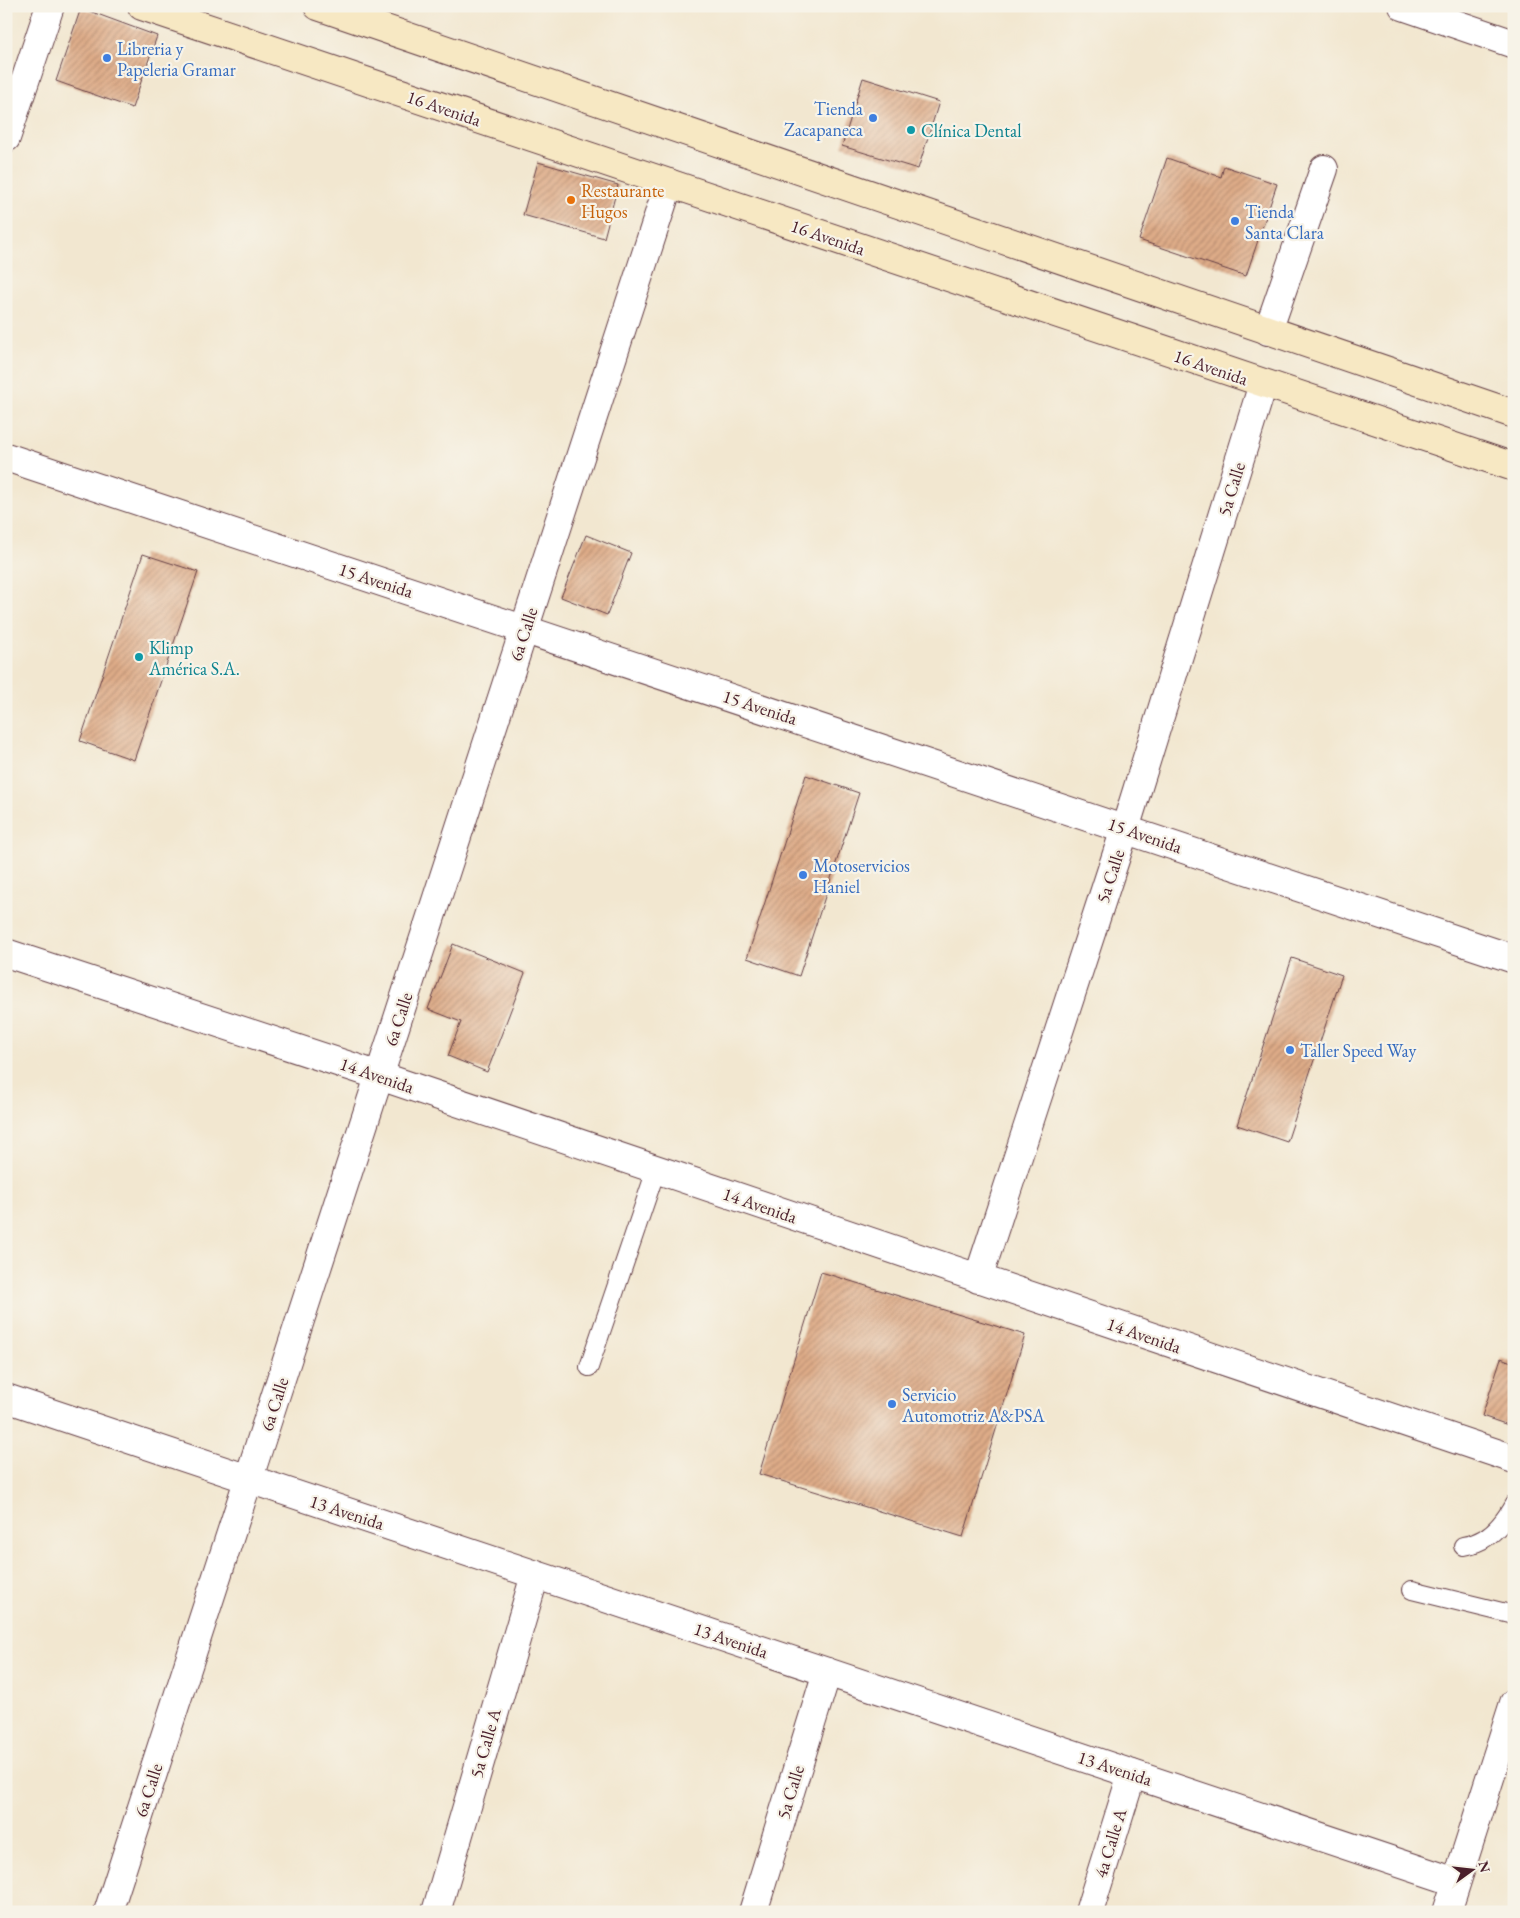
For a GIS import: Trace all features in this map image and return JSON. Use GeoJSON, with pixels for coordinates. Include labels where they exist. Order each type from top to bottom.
{"type":"FeatureCollection","features":[{"type":"Feature","properties":{"kind":"main road","name":"16 Avenida"},"geometry":{"type":"LineString","coordinates":[[142,6],[1514,467]]}},
{"type":"Feature","properties":{"kind":"main road"},"geometry":{"type":"LineString","coordinates":[[318,6],[1514,414]]}},
{"type":"Feature","properties":{"kind":"street"},"geometry":{"type":"LineString","coordinates":[[6,138],[50,6]]}},
{"type":"Feature","properties":{"kind":"street"},"geometry":{"type":"LineString","coordinates":[[1403,6],[1514,44]]}},
{"type":"Feature","properties":{"kind":"street"},"geometry":{"type":"LineString","coordinates":[[1268,331],[1324,169]]}},
{"type":"Feature","properties":{"kind":"street","name":"6a Calle"},"geometry":{"type":"LineString","coordinates":[[108,1912],[250,1480],[669,183]]}},
{"type":"Feature","properties":{"kind":"street","name":"5a Calle"},"geometry":{"type":"LineString","coordinates":[[978,1279],[1125,829],[1263,384]]}},
{"type":"Feature","properties":{"kind":"street","name":"15 Avenida"},"geometry":{"type":"LineString","coordinates":[[6,457],[1514,959]]}},
{"type":"Feature","properties":{"kind":"street","name":"14 Avenida"},"geometry":{"type":"LineString","coordinates":[[6,952],[380,1076],[1514,1460]]}},
{"type":"Feature","properties":{"kind":"street","name":"13 Avenida"},"geometry":{"type":"LineString","coordinates":[[6,1398],[1456,1882]]}},
{"type":"Feature","properties":{"kind":"street","name":"5a Calle A"},"geometry":{"type":"LineString","coordinates":[[436,1912],[535,1574]]}},
{"type":"Feature","properties":{"kind":"street","name":"5a Calle"},"geometry":{"type":"LineString","coordinates":[[752,1912],[827,1672]]}},
{"type":"Feature","properties":{"kind":"street"},"geometry":{"type":"LineString","coordinates":[[1447,1912],[1514,1703]]}},
{"type":"Feature","properties":{"kind":"street","name":"4a Calle A"},"geometry":{"type":"LineString","coordinates":[[1089,1912],[1132,1774]]}},
{"type":"Feature","properties":{"kind":"lane"},"geometry":{"type":"LineString","coordinates":[[589,1368],[656,1170]]}},
{"type":"Feature","properties":{"kind":"lane"},"geometry":{"type":"LineString","coordinates":[[1463,1546],[1477,1543],[1492,1534],[1514,1504]]}},
{"type":"Feature","properties":{"kind":"lane"},"geometry":{"type":"LineString","coordinates":[[1412,1590],[1514,1615]]}},
{"type":"Feature","properties":{"kind":"building","name":"Libreria y Papeleria Gramar"},"geometry":{"type":"Polygon","coordinates":[[[81,8],[157,36],[132,108],[56,81],[81,8]]]}},
{"type":"Feature","properties":{"kind":"building"},"geometry":{"type":"Polygon","coordinates":[[[863,78],[939,102],[918,169],[842,146],[863,78]]]}},
{"type":"Feature","properties":{"kind":"building"},"geometry":{"type":"Polygon","coordinates":[[[1167,158],[1221,177],[1224,166],[1277,184],[1246,276],[1139,240],[1167,158]]]}},
{"type":"Feature","properties":{"kind":"building","name":"Restaurante Hugos"},"geometry":{"type":"Polygon","coordinates":[[[538,162],[618,185],[604,238],[523,215],[538,162]]]}},
{"type":"Feature","properties":{"kind":"building"},"geometry":{"type":"Polygon","coordinates":[[[586,535],[631,553],[607,615],[561,597],[586,535]]]}},
{"type":"Feature","properties":{"kind":"building","name":"Klimp América S.A."},"geometry":{"type":"Polygon","coordinates":[[[143,554],[198,572],[134,760],[80,741],[143,554]]]}},
{"type":"Feature","properties":{"kind":"building","name":"Motoservicios Haniel"},"geometry":{"type":"Polygon","coordinates":[[[806,775],[859,793],[799,976],[747,958],[806,775]]]}},
{"type":"Feature","properties":{"kind":"building"},"geometry":{"type":"Polygon","coordinates":[[[453,944],[525,973],[487,1072],[448,1056],[461,1022],[428,1009],[453,944]]]}},
{"type":"Feature","properties":{"kind":"building","name":"Taller Speed Way"},"geometry":{"type":"Polygon","coordinates":[[[1292,958],[1342,975],[1287,1142],[1237,1125],[1292,958]]]}},
{"type":"Feature","properties":{"kind":"building","name":"Servicio Automotriz A&PSA"},"geometry":{"type":"Polygon","coordinates":[[[821,1272],[1025,1335],[963,1537],[759,1474],[821,1272]]]}},
{"type":"Feature","properties":{"kind":"building"},"geometry":{"type":"Polygon","coordinates":[[[1501,1358],[1514,1363],[1514,1427],[1482,1416],[1501,1358]]]}},
{"type":"Feature","properties":{"kind":"place","name":"Libreria y Papeleria Gramar"},"geometry":{"type":"Point","coordinates":[107,58]}},
{"type":"Feature","properties":{"kind":"place","name":"Tienda Zacapaneca"},"geometry":{"type":"Point","coordinates":[873,118]}},
{"type":"Feature","properties":{"kind":"place","name":"Clínica Dental"},"geometry":{"type":"Point","coordinates":[911,130]}},
{"type":"Feature","properties":{"kind":"place","name":"Restaurante Hugos"},"geometry":{"type":"Point","coordinates":[571,200]}},
{"type":"Feature","properties":{"kind":"place","name":"Tienda Santa Clara"},"geometry":{"type":"Point","coordinates":[1235,221]}},
{"type":"Feature","properties":{"kind":"place","name":"Klimp América S.A."},"geometry":{"type":"Point","coordinates":[139,657]}},
{"type":"Feature","properties":{"kind":"place","name":"Motoservicios Haniel"},"geometry":{"type":"Point","coordinates":[803,875]}},
{"type":"Feature","properties":{"kind":"place","name":"Taller Speed Way"},"geometry":{"type":"Point","coordinates":[1290,1050]}},
{"type":"Feature","properties":{"kind":"place","name":"Servicio Automotriz A&PSA"},"geometry":{"type":"Point","coordinates":[892,1404]}}]}
